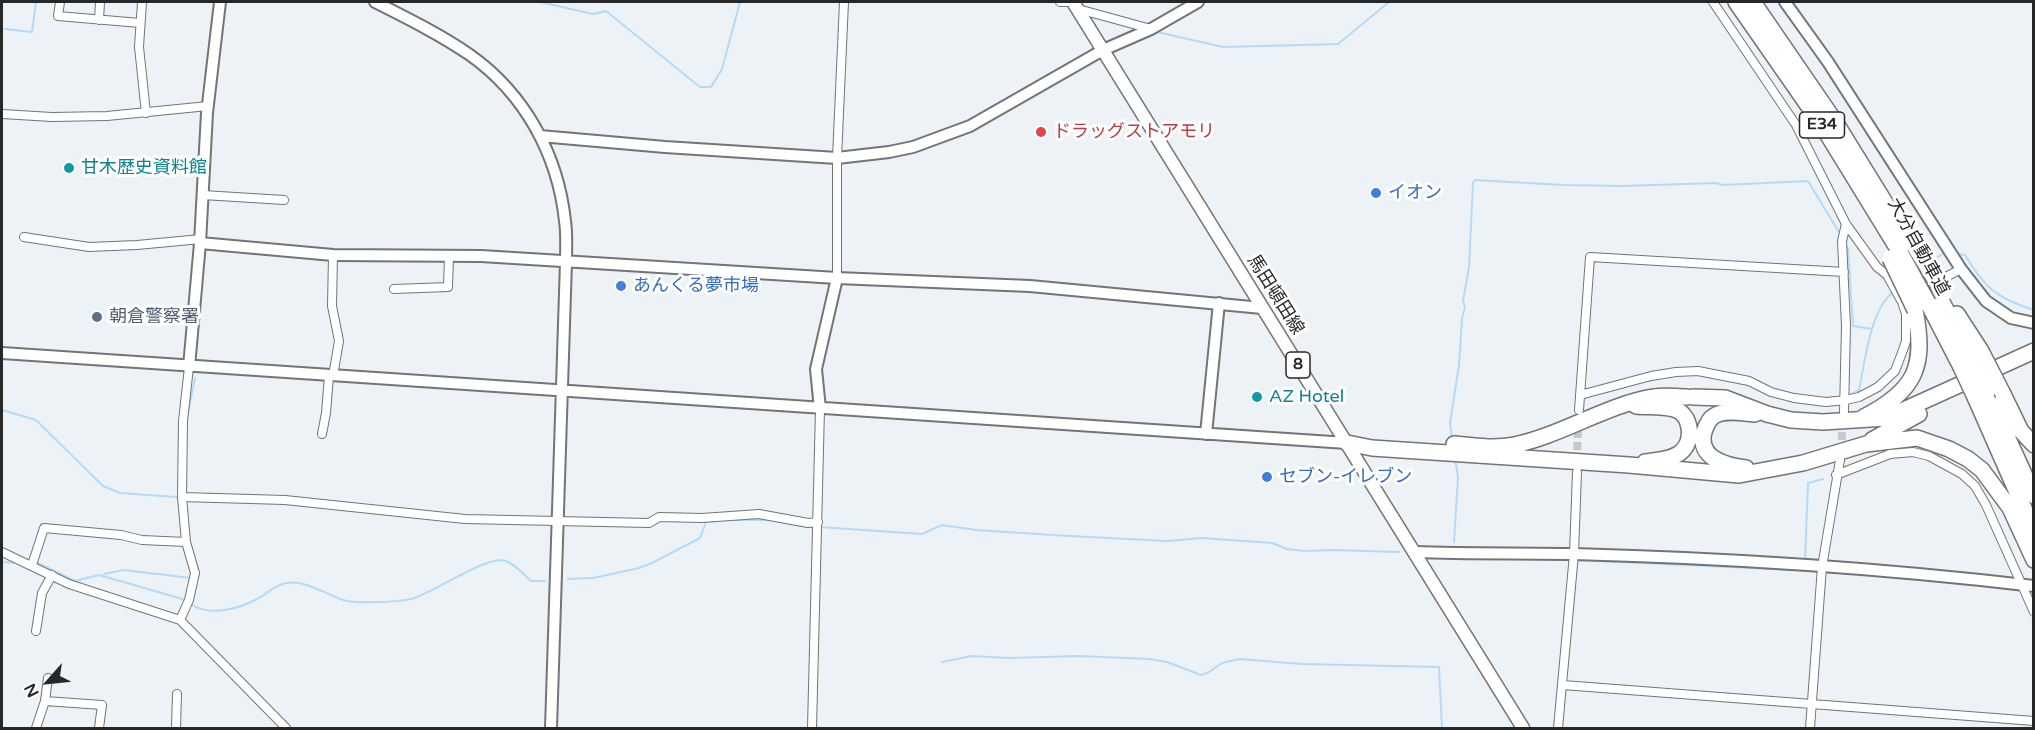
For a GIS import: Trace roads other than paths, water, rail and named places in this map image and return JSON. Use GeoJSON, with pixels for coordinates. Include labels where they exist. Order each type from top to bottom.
{"type":"FeatureCollection","features":[{"type":"Feature","properties":{"kind":"highway","name":"大分自動車道"},"geometry":{"type":"LineString","coordinates":[[1736,2],[1905,249]]}},
{"type":"Feature","properties":{"kind":"highway","name":"大分自動車道"},"geometry":{"type":"LineString","coordinates":[[1753,2],[1834,120],[1931,301],[1971,359],[2034,496]]}},
{"type":"Feature","properties":{"kind":"highway"},"geometry":{"type":"LineString","coordinates":[[1347,443],[1369,438],[1491,447],[1513,445],[1654,397],[1725,398],[1767,414],[1791,420],[1823,422],[1884,406],[1902,391],[1915,375],[1919,328],[1931,301],[1905,249]]}},
{"type":"Feature","properties":{"kind":"highway"},"geometry":{"type":"LineString","coordinates":[[1850,416],[1886,418],[2034,351]]}},
{"type":"Feature","properties":{"kind":"highway"},"geometry":{"type":"LineString","coordinates":[[1866,444],[1910,419],[2034,361]]}},
{"type":"Feature","properties":{"kind":"highway","name":"大分自動車道"},"geometry":{"type":"LineString","coordinates":[[1988,394],[2034,531]]}},
{"type":"Feature","properties":{"kind":"highway"},"geometry":{"type":"LineString","coordinates":[[1988,394],[2034,445]]}},
{"type":"Feature","properties":{"kind":"highway"},"geometry":{"type":"LineString","coordinates":[[1627,405],[1676,409],[1685,417],[1690,427],[1689,441],[1683,451],[1673,457],[1629,465]]}},
{"type":"Feature","properties":{"kind":"highway"},"geometry":{"type":"LineString","coordinates":[[1764,470],[1735,467],[1712,459],[1705,448],[1703,436],[1706,425],[1713,416],[1727,413],[1767,414]]}},
{"type":"Feature","properties":{"kind":"highway"},"geometry":{"type":"LineString","coordinates":[[1347,443],[1372,448],[1629,465],[1739,475],[1803,463],[1866,444],[1917,438],[1949,449],[1982,470],[2010,508],[2034,560]]}},
{"type":"Feature","properties":{"kind":"main road","name":"馬田頓田線"},"geometry":{"type":"LineString","coordinates":[[1073,4],[1170,156],[1523,729]]}},
{"type":"Feature","properties":{"kind":"street"},"geometry":{"type":"LineString","coordinates":[[60,2],[58,16],[140,23]]}},
{"type":"Feature","properties":{"kind":"street"},"geometry":{"type":"LineString","coordinates":[[99,20],[100,2]]}},
{"type":"Feature","properties":{"kind":"street"},"geometry":{"type":"LineString","coordinates":[[142,2],[139,47],[146,113]]}},
{"type":"Feature","properties":{"kind":"street"},"geometry":{"type":"LineString","coordinates":[[180,620],[188,602],[195,573],[186,542],[182,497],[183,421],[200,241],[208,106],[220,2]]}},
{"type":"Feature","properties":{"kind":"street"},"geometry":{"type":"LineString","coordinates":[[375,2],[453,45],[486,68],[519,102],[540,136],[553,166],[561,195],[566,223],[566,262],[551,729]]}},
{"type":"Feature","properties":{"kind":"street"},"geometry":{"type":"LineString","coordinates":[[812,729],[818,526],[819,409],[816,369],[837,278],[837,158],[844,2]]}},
{"type":"Feature","properties":{"kind":"street"},"geometry":{"type":"LineString","coordinates":[[1060,2],[1151,29]]}},
{"type":"Feature","properties":{"kind":"street"},"geometry":{"type":"LineString","coordinates":[[540,136],[837,158],[889,152],[944,137],[969,126],[1103,50],[1151,29],[1198,2]]}},
{"type":"Feature","properties":{"kind":"street"},"geometry":{"type":"LineString","coordinates":[[1580,395],[1651,376],[1698,371],[1749,381],[1772,392],[1794,398],[1826,402],[1846,400],[1859,397],[1878,387],[1895,371],[1906,341],[1906,314],[1887,275],[1876,267],[1844,232],[1796,125],[1713,2]]}},
{"type":"Feature","properties":{"kind":"street"},"geometry":{"type":"LineString","coordinates":[[1785,2],[1828,62],[1954,258],[1986,301],[2011,318],[2034,323]]}},
{"type":"Feature","properties":{"kind":"street"},"geometry":{"type":"LineString","coordinates":[[2,114],[88,117],[208,106]]}},
{"type":"Feature","properties":{"kind":"street"},"geometry":{"type":"LineString","coordinates":[[203,195],[284,200]]}},
{"type":"Feature","properties":{"kind":"street"},"geometry":{"type":"LineString","coordinates":[[1844,232],[1846,400],[1850,416]]}},
{"type":"Feature","properties":{"kind":"street"},"geometry":{"type":"LineString","coordinates":[[24,237],[89,247],[200,241],[333,255],[449,256],[837,278],[1030,286],[1262,308]]}},
{"type":"Feature","properties":{"kind":"street"},"geometry":{"type":"LineString","coordinates":[[322,434],[339,341],[332,306],[333,255]]}},
{"type":"Feature","properties":{"kind":"street"},"geometry":{"type":"LineString","coordinates":[[394,289],[448,287],[449,256]]}},
{"type":"Feature","properties":{"kind":"street"},"geometry":{"type":"LineString","coordinates":[[1579,410],[1590,257],[1844,272]]}},
{"type":"Feature","properties":{"kind":"street"},"geometry":{"type":"LineString","coordinates":[[1902,302],[1961,268]]}},
{"type":"Feature","properties":{"kind":"street"},"geometry":{"type":"LineString","coordinates":[[1206,434],[1219,303]]}},
{"type":"Feature","properties":{"kind":"street"},"geometry":{"type":"LineString","coordinates":[[2,353],[1347,443]]}},
{"type":"Feature","properties":{"kind":"street"},"geometry":{"type":"LineString","coordinates":[[1836,475],[1890,454],[1913,452],[1947,464],[1962,474],[1974,486],[1990,513],[2028,586],[2034,612]]}},
{"type":"Feature","properties":{"kind":"street"},"geometry":{"type":"LineString","coordinates":[[1810,729],[1822,567],[1840,460]]}},
{"type":"Feature","properties":{"kind":"street"},"geometry":{"type":"LineString","coordinates":[[1558,729],[1574,554],[1576,472]]}},
{"type":"Feature","properties":{"kind":"street"},"geometry":{"type":"LineString","coordinates":[[182,497],[285,500],[465,519],[557,522],[649,523],[659,517],[702,518],[759,514],[818,526]]}},
{"type":"Feature","properties":{"kind":"street"},"geometry":{"type":"LineString","coordinates":[[32,565],[44,528],[121,534],[142,540],[186,542]]}},
{"type":"Feature","properties":{"kind":"street"},"geometry":{"type":"LineString","coordinates":[[2,552],[89,592],[180,620],[286,729]]}},
{"type":"Feature","properties":{"kind":"street"},"geometry":{"type":"LineString","coordinates":[[1415,552],[1574,554],[1806,566],[2028,586]]}},
{"type":"Feature","properties":{"kind":"street"},"geometry":{"type":"LineString","coordinates":[[36,631],[42,593],[52,575]]}},
{"type":"Feature","properties":{"kind":"street"},"geometry":{"type":"LineString","coordinates":[[36,729],[45,701],[48,678]]}},
{"type":"Feature","properties":{"kind":"street"},"geometry":{"type":"LineString","coordinates":[[1563,685],[2034,721]]}},
{"type":"Feature","properties":{"kind":"street"},"geometry":{"type":"LineString","coordinates":[[176,729],[177,694]]}},
{"type":"Feature","properties":{"kind":"street"},"geometry":{"type":"LineString","coordinates":[[45,701],[102,705],[99,729]]}},
{"type":"Feature","properties":{"kind":"waterway"},"geometry":{"type":"LineString","coordinates":[[5,29],[32,32],[36,2]]}},
{"type":"Feature","properties":{"kind":"waterway"},"geometry":{"type":"LineString","coordinates":[[540,2],[593,14],[606,11],[700,87],[711,87],[722,69],[740,2]]}},
{"type":"Feature","properties":{"kind":"waterway"},"geometry":{"type":"LineString","coordinates":[[1157,32],[1223,47],[1338,44],[1389,2]]}},
{"type":"Feature","properties":{"kind":"waterway"},"geometry":{"type":"LineString","coordinates":[[1452,438],[1450,423],[1465,307],[1463,301],[1469,267],[1475,180],[1623,186],[1808,181],[1840,234]]}},
{"type":"Feature","properties":{"kind":"waterway"},"geometry":{"type":"LineString","coordinates":[[1846,245],[1853,326],[1872,329]]}},
{"type":"Feature","properties":{"kind":"waterway"},"geometry":{"type":"LineString","coordinates":[[1930,262],[1946,252]]}},
{"type":"Feature","properties":{"kind":"waterway"},"geometry":{"type":"LineString","coordinates":[[1957,254],[1965,255],[1986,284],[2001,296],[2034,310]]}},
{"type":"Feature","properties":{"kind":"waterway"},"geometry":{"type":"LineString","coordinates":[[1848,396],[1859,390],[1866,351],[1874,324],[1885,300],[1893,292]]}},
{"type":"Feature","properties":{"kind":"waterway"},"geometry":{"type":"LineString","coordinates":[[187,418],[195,378]]}},
{"type":"Feature","properties":{"kind":"waterway"},"geometry":{"type":"LineString","coordinates":[[2,410],[36,420],[103,486],[120,493],[177,497]]}},
{"type":"Feature","properties":{"kind":"waterway"},"geometry":{"type":"LineString","coordinates":[[1454,542],[1458,477],[1455,458]]}},
{"type":"Feature","properties":{"kind":"waterway"},"geometry":{"type":"LineString","coordinates":[[186,475],[186,496]]}},
{"type":"Feature","properties":{"kind":"waterway"},"geometry":{"type":"LineString","coordinates":[[1805,562],[1808,483],[1823,479]]}},
{"type":"Feature","properties":{"kind":"waterway"},"geometry":{"type":"LineString","coordinates":[[734,520],[770,520],[814,528]]}},
{"type":"Feature","properties":{"kind":"waterway"},"geometry":{"type":"LineString","coordinates":[[693,521],[705,522]]}},
{"type":"Feature","properties":{"kind":"waterway"},"geometry":{"type":"LineString","coordinates":[[568,579],[593,578],[652,563],[700,538],[706,522],[716,521]]}},
{"type":"Feature","properties":{"kind":"waterway"},"geometry":{"type":"LineString","coordinates":[[820,527],[922,534],[942,525],[976,530],[1069,536],[1167,541],[1202,538],[1272,543],[1287,549],[1305,551],[1399,552]]}},
{"type":"Feature","properties":{"kind":"waterway"},"geometry":{"type":"LineString","coordinates":[[189,538],[192,550]]}},
{"type":"Feature","properties":{"kind":"waterway"},"geometry":{"type":"LineString","coordinates":[[1522,559],[1570,560]]}},
{"type":"Feature","properties":{"kind":"waterway"},"geometry":{"type":"LineString","coordinates":[[190,604],[215,611],[234,608],[287,583],[308,585],[349,601],[405,600],[421,596],[473,569],[497,560],[510,563],[531,581],[545,581]]}},
{"type":"Feature","properties":{"kind":"waterway"},"geometry":{"type":"LineString","coordinates":[[1576,560],[1817,571]]}},
{"type":"Feature","properties":{"kind":"waterway"},"geometry":{"type":"LineString","coordinates":[[2,562],[16,563]]}},
{"type":"Feature","properties":{"kind":"waterway"},"geometry":{"type":"LineString","coordinates":[[36,562],[75,581],[99,575],[186,600]]}},
{"type":"Feature","properties":{"kind":"waterway"},"geometry":{"type":"LineString","coordinates":[[104,574],[124,570],[191,578]]}},
{"type":"Feature","properties":{"kind":"waterway"},"geometry":{"type":"LineString","coordinates":[[942,662],[972,656],[1009,658],[1079,656],[1149,659],[1167,662],[1201,675],[1222,663],[1239,659],[1302,664],[1439,667],[1442,728]]}},
{"type":"Feature","properties":{"kind":"tunnel"},"geometry":{"type":"LineString","coordinates":[[1841,452],[1843,419]]}},
{"type":"Feature","properties":{"kind":"tunnel"},"geometry":{"type":"LineString","coordinates":[[1577,462],[1578,423]]}},
{"type":"Feature","properties":{"kind":"place","name":"ドラッグストアモリ"},"geometry":{"type":"Point","coordinates":[1041,132]}},
{"type":"Feature","properties":{"kind":"place","name":"甘木歴史資料館"},"geometry":{"type":"Point","coordinates":[69,168]}},
{"type":"Feature","properties":{"kind":"place","name":"イオン"},"geometry":{"type":"Point","coordinates":[1376,193]}},
{"type":"Feature","properties":{"kind":"place","name":"あんくる夢市場"},"geometry":{"type":"Point","coordinates":[621,286]}},
{"type":"Feature","properties":{"kind":"place","name":"朝倉警察署"},"geometry":{"type":"Point","coordinates":[97,317]}},
{"type":"Feature","properties":{"kind":"place","name":"AZ Hotel"},"geometry":{"type":"Point","coordinates":[1257,397]}},
{"type":"Feature","properties":{"kind":"place","name":"セブン-イレブン"},"geometry":{"type":"Point","coordinates":[1267,477]}}]}
